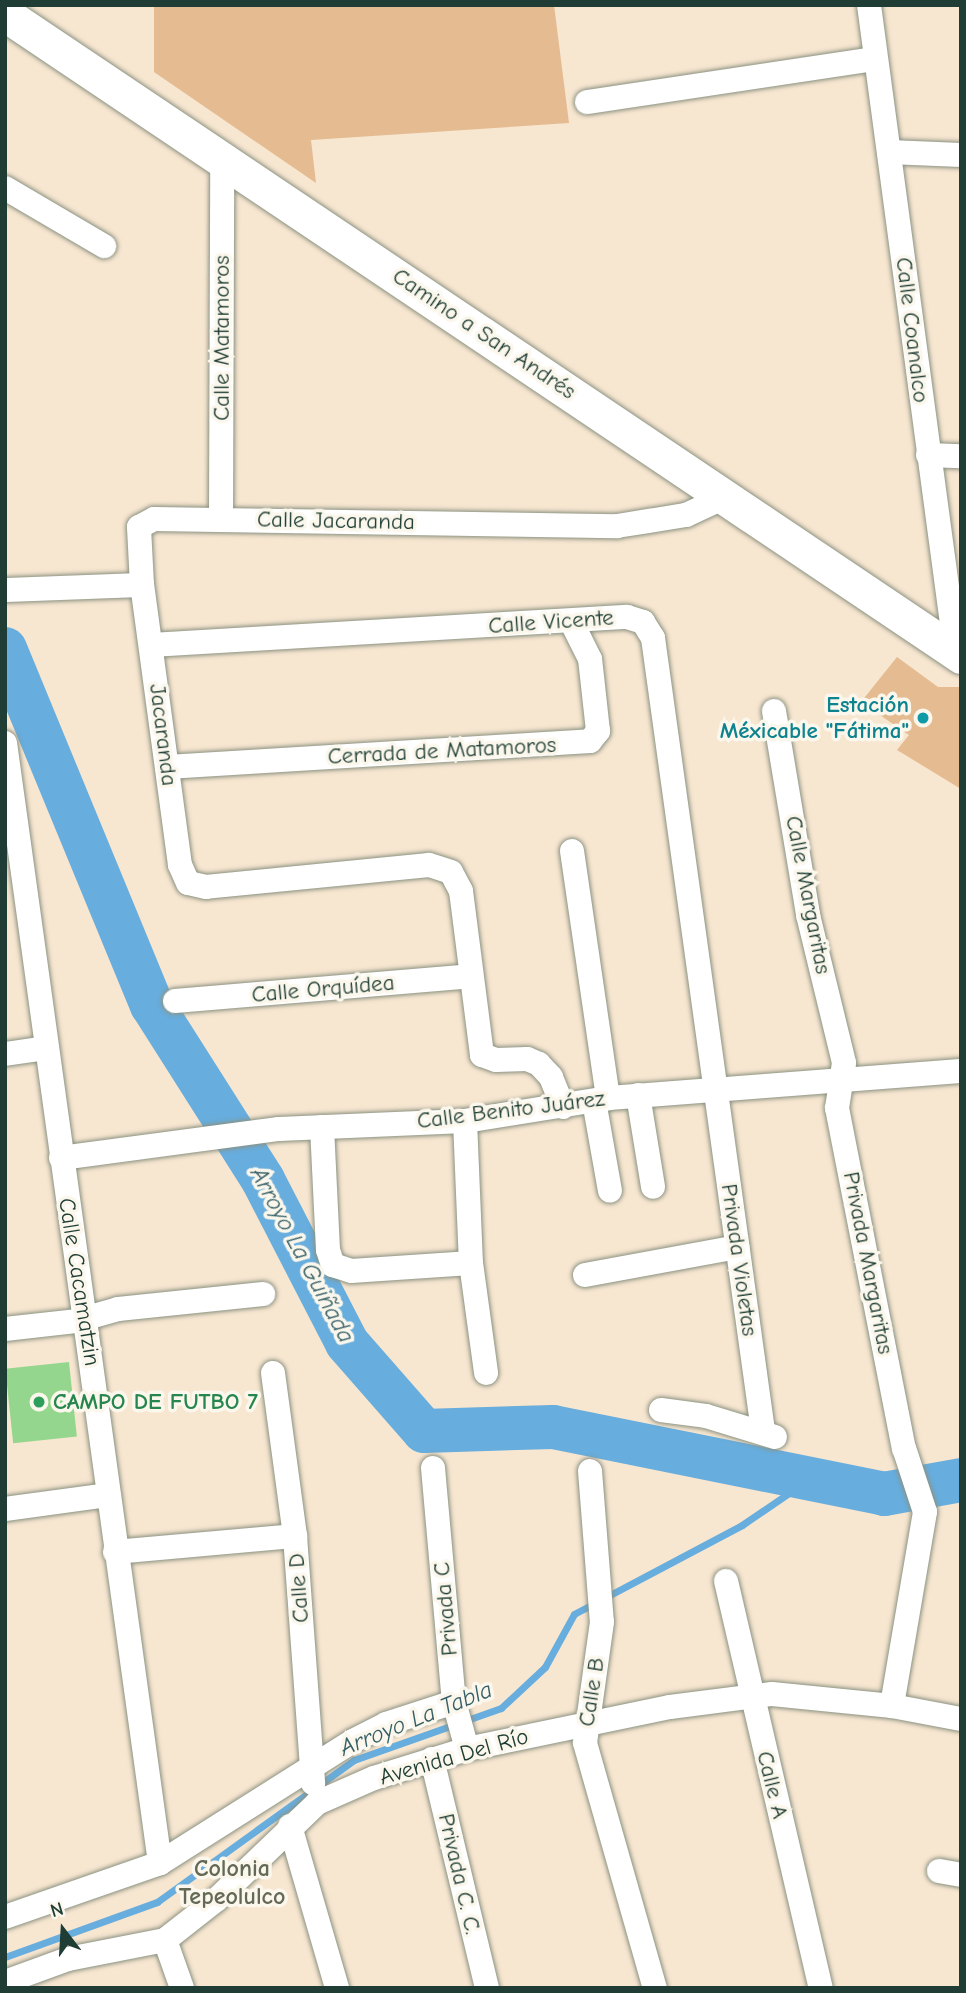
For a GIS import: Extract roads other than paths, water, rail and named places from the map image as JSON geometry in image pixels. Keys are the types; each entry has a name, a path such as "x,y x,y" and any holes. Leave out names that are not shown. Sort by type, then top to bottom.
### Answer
{"main road":[{"name":"Camino a San Andrés","path":"5,14 222,157 959,655"}],"street":[{"name":"Calle Coanalco","path":"869,5 928,455 959,655"},
{"path":"587,102 875,59"},
{"path":"889,152 961,155"},
{"name":"Calle Matamoros","path":"221,519 222,157"},
{"path":"5,188 104,246"},
{"path":"928,455 961,456"},
{"name":"Calle Jacaranda","path":"142,585 138,534 143,523 154,519 617,526 685,515 725,497"},
{"path":"5,590 142,585"},
{"name":"Jacaranda","path":"142,585 180,865 188,883 206,887 429,865 451,872 461,891 470,976"},
{"name":"Calle Vicente","path":"151,645 635,618 653,638 715,1089"},
{"name":"Cerrada de Matamoros","path":"167,767 590,741 598,731 590,659 572,621"},
{"name":"Calle Margaritas","path":"774,711 808,915 844,1063 841,1078"},
{"name":"Calle Cacamatzin","path":"5,743 15,895 46,1048 87,1317 107,1495 160,1863"},
{"path":"572,851 610,1191"},
{"path":"470,976 482,1055 496,1060 527,1059 539,1064 551,1077 563,1107"},
{"name":"Calle Orquídea","path":"175,1001 470,976"},
{"path":"5,1054 46,1048"},
{"name":"Calle Benito Juárez","path":"61,1158 258,1131 465,1121 638,1095 961,1070"},
{"name":"Privada Margaritas","path":"841,1078 837,1108 906,1456 926,1520 892,1706"},
{"name":"Privada Violetas","path":"661,1410 770,1435 737,1247 715,1089"},
{"path":"638,1095 653,1187"},
{"path":"465,1121 471,1264 485,1373"},
{"path":"322,1127 328,1250 333,1265 351,1271 471,1264"},
{"path":"585,1275 737,1247"},
{"path":"5,1329 87,1317 118,1309 263,1294"},
{"name":"Calle D","path":"273,1373 295,1536 314,1786"},
{"name":"Privada C","path":"433,1468 455,1705 464,1741"},
{"name":"Calle B","path":"590,1471 601,1581 602,1622 585,1723 585,1743 655,1988"},
{"path":"5,1509 107,1495"},
{"path":"115,1552 295,1536"},
{"name":"Calle A","path":"726,1581 750,1696 821,1988"},
{"name":"Avenida Del Río","path":"5,1982 68,1959 165,1940 225,1892 290,1826 314,1786 432,1759 464,1741 750,1696 797,1695 892,1706 961,1719"},
{"path":"5,1917 160,1863 314,1786 386,1724 455,1705"},
{"name":"Privada C. C.","path":"432,1759 487,1988"},
{"path":"290,1826 337,1988"},
{"path":"165,1940 182,1988"}],"waterway":[{"name":"Arroyo La Guiñada","path":"5,649 152,1005 263,1180 347,1343 424,1431 553,1427 884,1494 961,1480"},
{"name":"Arroyo La Tabla","path":"5,1957 157,1902 354,1760 501,1708 545,1667 574,1614 742,1525 811,1478"}],"place":[{"name":"Estación Méxicable \"Fátima\"","path":"923,718"},
{"name":"CAMPO DE FUTBO 7","path":"39,1402"}],"district":[{"name":"Colonia Tepeolulco","path":"232,1883"}]}
